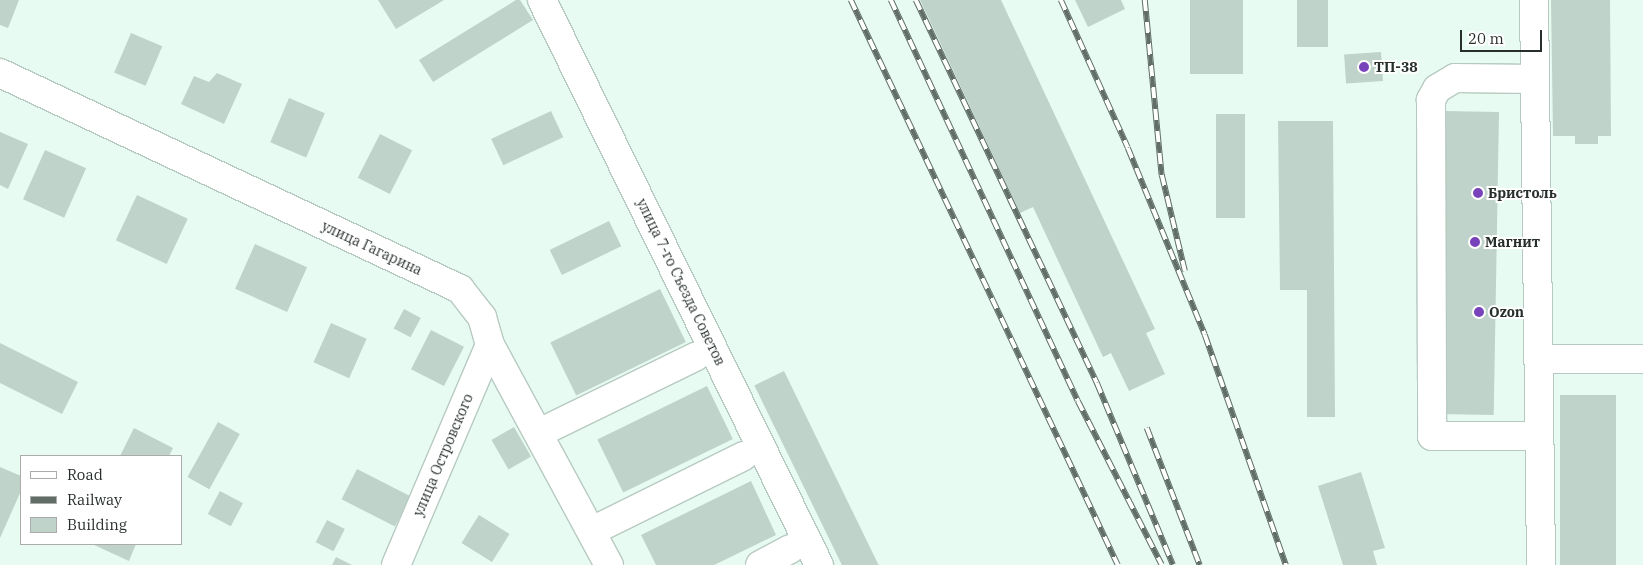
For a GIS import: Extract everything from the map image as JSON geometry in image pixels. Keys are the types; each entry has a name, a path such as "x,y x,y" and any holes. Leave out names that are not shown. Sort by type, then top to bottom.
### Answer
{"street":[{"name":"улица 7-го Съезда Советов","path":"542,0 819,565"},
{"path":"1534,0 1541,565"},
{"name":"улица Гагарина","path":"0,73 460,289 482,317 490,345 609,565"},
{"path":"1535,79 1455,78 1437,89 1431,100 1432,436 1539,436"},
{"name":"улица Островского","path":"396,565 490,345"},
{"path":"538,433 695,357"},
{"path":"1538,359 1643,359"},
{"path":"592,531 744,456"},
{"path":"760,565 790,549"}],"building":[{"path":"0,0 19,0 8,28 0,25"},
{"path":"378,0 444,0 396,29"},
{"path":"516,0 520,0 533,20 433,82 419,60"},
{"path":"920,0 1001,0 1155,329 1146,333 1165,374 1129,391 1111,353 1103,357 1033,207 1020,213"},
{"path":"1075,0 1121,0 1125,9 1088,27"},
{"path":"1190,0 1243,0 1243,74 1190,74"},
{"path":"1297,0 1328,0 1328,47 1297,47"},
{"path":"1551,0 1610,0 1611,136 1598,136 1598,144 1575,144 1575,136 1553,136"},
{"path":"131,33 162,46 145,86 114,73"},
{"name":"ТП-38","path":"1381,52 1383,81 1346,84 1344,55"},
{"path":"217,73 242,84 224,124 181,104 194,76 209,82"},
{"path":"289,98 325,113 306,157 270,142"},
{"path":"551,111 563,137 503,165 491,139"},
{"path":"1444,111 1499,112 1494,415 1439,414"},
{"path":"1216,114 1245,114 1245,218 1216,218"},
{"path":"1278,121 1333,121 1335,417 1307,417 1307,290 1280,290"},
{"path":"0,132 28,144 8,189 0,185"},
{"path":"380,134 412,150 390,194 358,178"},
{"path":"45,150 86,168 64,218 23,199"},
{"path":"137,195 188,219 167,264 116,240"},
{"path":"609,221 621,246 562,275 550,250"},
{"path":"255,244 307,267 287,312 235,289"},
{"path":"660,289 686,342 576,396 550,342"},
{"path":"404,309 421,318 410,337 394,328"},
{"path":"331,323 367,339 349,378 314,362"},
{"path":"431,330 464,347 444,386 411,369"},
{"path":"0,343 78,382 62,414 0,383"},
{"path":"784,371 879,565 842,565 754,385"},
{"path":"707,386 733,439 623,493 597,439"},
{"path":"1560,395 1616,395 1616,565 1560,565"},
{"path":"218,422 240,434 209,489 187,477"},
{"path":"514,427 531,456 508,469 491,440"},
{"path":"134,428 173,448 170,455 120,455"},
{"path":"0,467 20,476 20,493 0,538"},
{"path":"357,469 410,496 395,527 342,499"},
{"path":"1361,472 1385,548 1373,551 1377,565 1343,565 1318,486"},
{"path":"751,481 776,535 714,565 656,565 641,535"},
{"path":"220,491 243,503 231,526 208,514"},
{"path":"479,515 510,534 492,562 462,543"},
{"path":"327,520 345,529 333,551 316,542"},
{"path":"94,545 136,545 129,561"},
{"path":"336,557 352,565 332,565"}],"railway":[{"path":"851,0 1118,565"},
{"path":"891,0 1078,401 1162,565"},
{"path":"916,0 1097,383 1173,565"},
{"path":"1061,0 1128,148 1205,335 1286,565"},
{"path":"1145,0 1162,175 1185,271"},
{"path":"1147,428 1200,565"}],"place":[{"name":"ТП-38","path":"1364,67"},
{"name":"Бристоль","path":"1478,193"},
{"name":"Магнит","path":"1475,242"},
{"name":"Ozon","path":"1479,312"}]}
